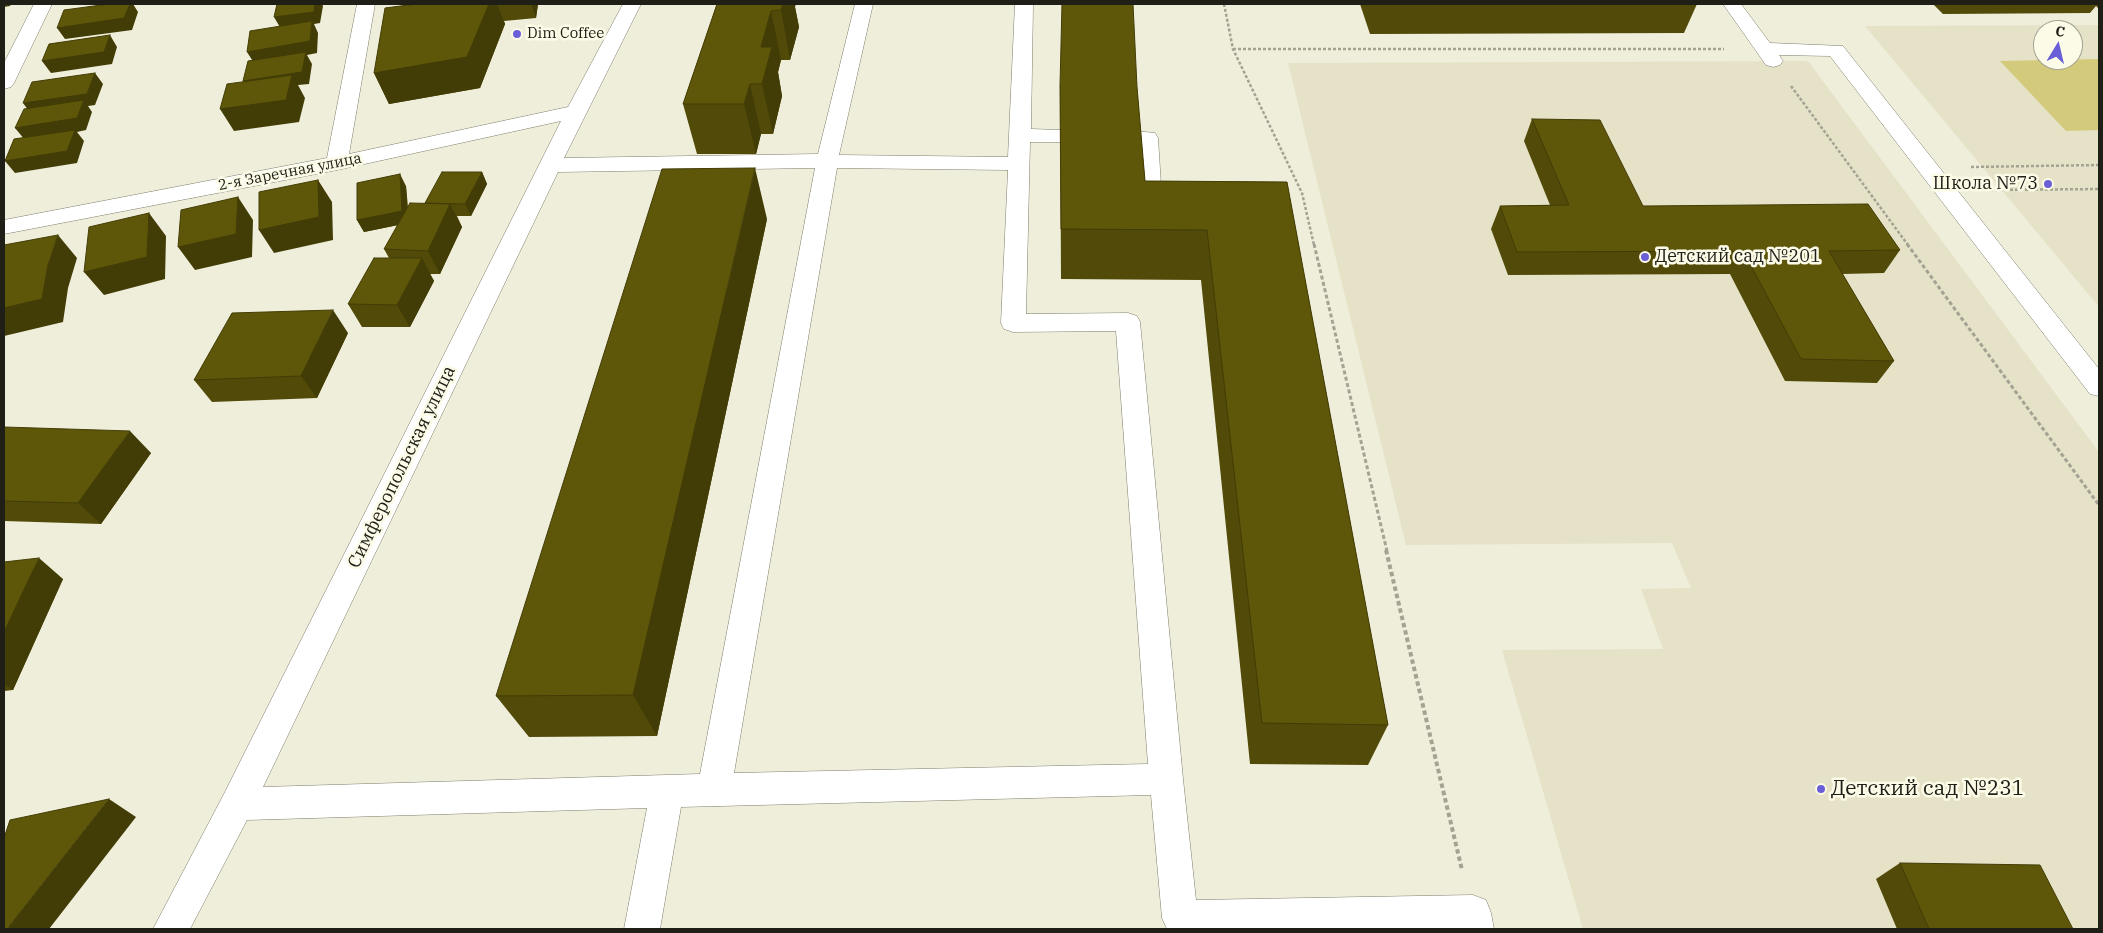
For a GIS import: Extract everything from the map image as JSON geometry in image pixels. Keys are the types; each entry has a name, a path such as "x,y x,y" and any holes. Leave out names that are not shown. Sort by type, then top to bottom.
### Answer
{"street":[{"path":"4,83 43,4"},
{"path":"337,163 366,4"},
{"name":"Симферопольская улица","path":"171,929 237,804 576,112 632,4"},
{"path":"714,790 827,161 864,4"},
{"path":"1024,4 1013,323 1128,322 1166,779 1180,918 1474,921"},
{"path":"1732,4 1769,55 1836,50 2099,387"},
{"name":"2-я Заречная улица","path":"4,227 337,163 576,112"},
{"path":"1020,136 1060,136"},
{"path":"1134,137 1147,138 1153,222 1171,222"},
{"path":"550,165 827,161 1019,164"},
{"path":"237,804 1166,779"},
{"path":"642,929 667,791"}],"path":[{"path":"1224,4 1233,49 1302,193 1474,921"},
{"path":"1233,49 1769,55 2099,505"},
{"path":"1927,167 2099,165"},
{"path":"1946,191 2099,189"}],"shaded area":[{"name":"Школа №73","path":"2033,25 2033,70 2083,70 2083,25 2099,25 2099,307 1865,26"},
{"path":"2083,59 2099,59 2099,130 2066,131 2000,61 2033,60 2033,70 2083,70"},
{"name":"Детский сад №201","path":"1808,61 2099,452 2099,929 1583,929 1502,650 1663,649 1641,589 1691,588 1672,543 1406,545 1288,63"}],"building":[{"path":"109,4 130,4 124,18 57,28 64,10"},
{"path":"277,4 315,4 314,12 274,17"},
{"path":"416,4 489,4 467,57 374,73 385,8"},
{"path":"717,4 783,4 781,10 771,11 761,47 772,47 762,84 750,84 744,104 683,104"},
{"path":"1062,4 1133,4 1137,87 1145,181 1287,182 1388,725 1262,723 1207,230 1061,229 1060,86"},
{"path":"312,21 310,41 247,52 250,31"},
{"path":"110,35 104,52 42,61 49,44"},
{"path":"306,52 302,72 243,81 248,61"},
{"path":"95,73 87,94 23,103 32,82"},
{"path":"292,75 286,100 220,109 227,84"},
{"path":"84,100 77,118 15,128 24,109"},
{"path":"1532,119 1600,120 1643,206 1868,204 1900,250 1829,251 1894,361 1801,359 1743,251 1517,252 1500,206 1569,205"},
{"path":"75,130 67,151 5,161 14,139"},
{"path":"755,168 633,695 496,696 662,169"},
{"path":"442,172 482,172 465,204 425,203"},
{"path":"400,174 402,211 357,220 357,183"},
{"path":"318,180 319,217 259,230 259,192"},
{"path":"238,197 236,234 178,247 181,210"},
{"path":"410,203 450,204 428,251 384,249"},
{"path":"149,213 147,257 84,272 89,227"},
{"path":"58,235 48,265 42,299 4,308 4,245"},
{"path":"374,258 422,258 397,305 348,304"},
{"path":"333,310 301,376 194,380 232,313"},
{"path":"4,427 130,431 78,503 4,501"},
{"path":"39,558 4,632 4,562"},
{"path":"109,799 7,929 4,929 4,838 10,820"},
{"path":"1900,863 2040,865 2073,929 1929,929"}],"place":[{"name":"Dim Coffee","path":"517,34"},
{"name":"Школа №73","path":"2048,184"},
{"name":"Детский сад №201","path":"1645,257"},
{"name":"Детский сад №231","path":"1821,789"}]}
